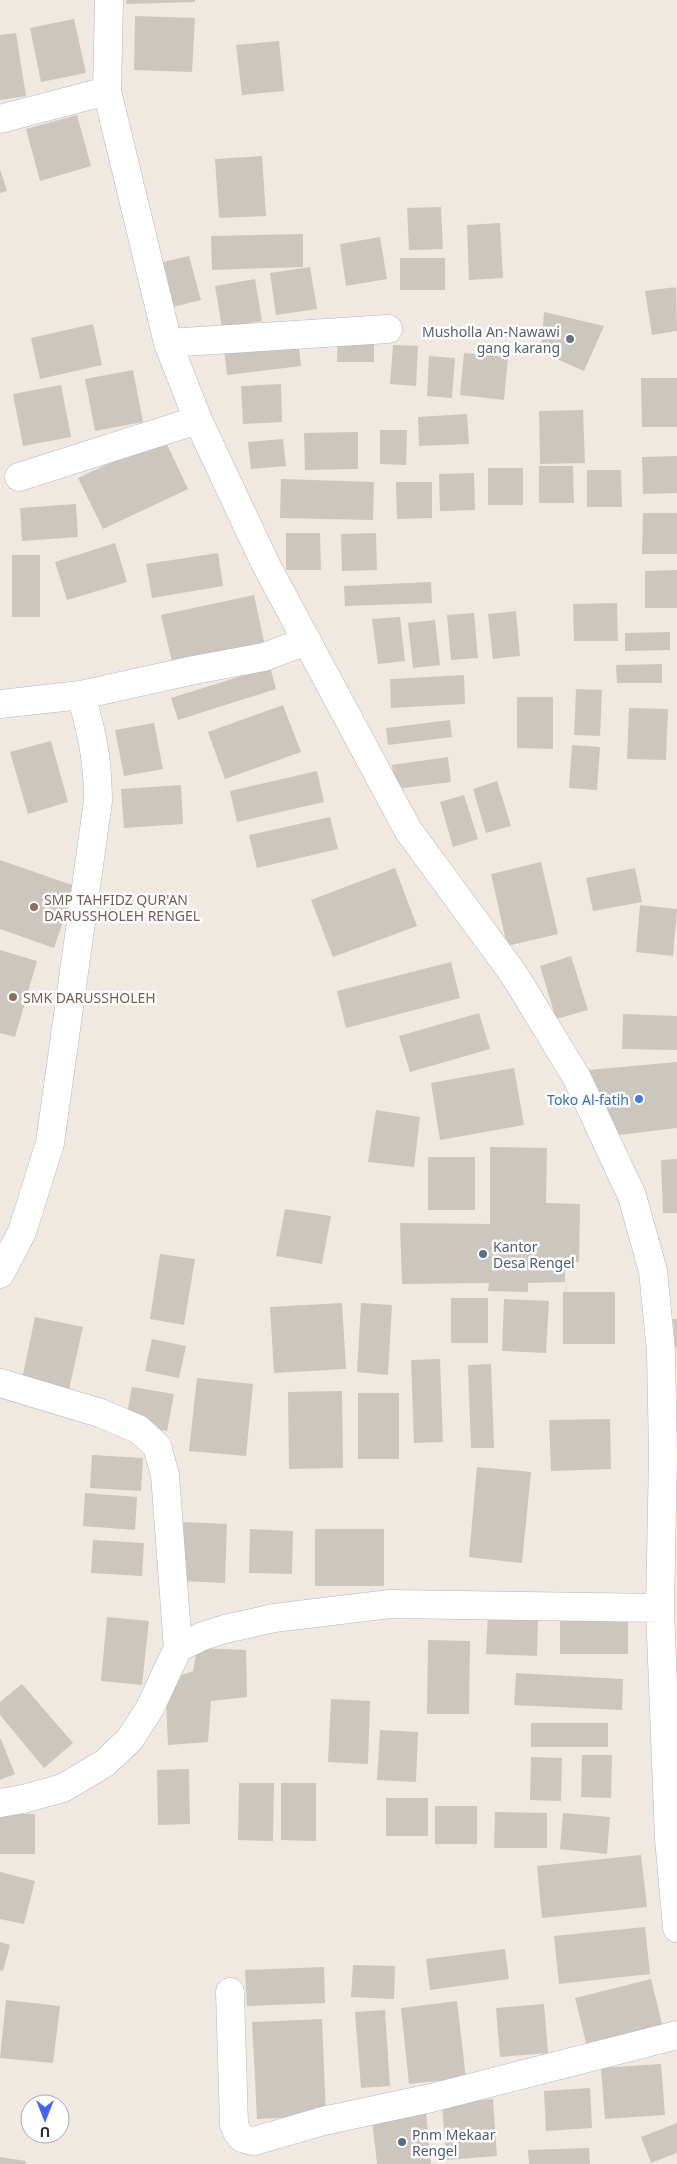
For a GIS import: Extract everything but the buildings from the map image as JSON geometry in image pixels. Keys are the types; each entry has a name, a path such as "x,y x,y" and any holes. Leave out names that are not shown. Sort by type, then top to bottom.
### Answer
{"street":[{"path":"109,0 107,90 168,343 198,420 265,563 408,830 515,976 578,1078 632,1196 653,1271 669,1351 663,1456 660,1608 669,1839 677,1928"},
{"path":"0,119 107,90"},
{"path":"168,343 388,329"},
{"path":"19,477 198,420"},
{"path":"0,704 81,695 194,670 264,657 307,641"},
{"path":"0,1274 22,1232 50,1143 53,1123 98,801 98,770 93,737 81,695"},
{"path":"0,1383 100,1413 138,1429 157,1446 165,1475 178,1648 150,1708 130,1739 104,1764 63,1788 0,1803"},
{"path":"178,1648 203,1636 274,1618 390,1604 660,1608"},
{"path":"230,1992 234,2124 238,2135 244,2140 254,2141 323,2121 431,2098 677,2035"}],"place":[{"name":"Musholla An-Nawawi gang karang","path":"570,339"},
{"name":"SMP TAHFIDZ QUR'AN DARUSSHOLEH RENGEL","path":"34,907"},
{"name":"SMK DARUSSHOLEH","path":"13,997"},
{"name":"Toko Al-fatih","path":"639,1099"},
{"name":"Kantor Desa Rengel","path":"483,1254"},
{"name":"Pnm Mekaar Rengel","path":"402,2142"}]}
